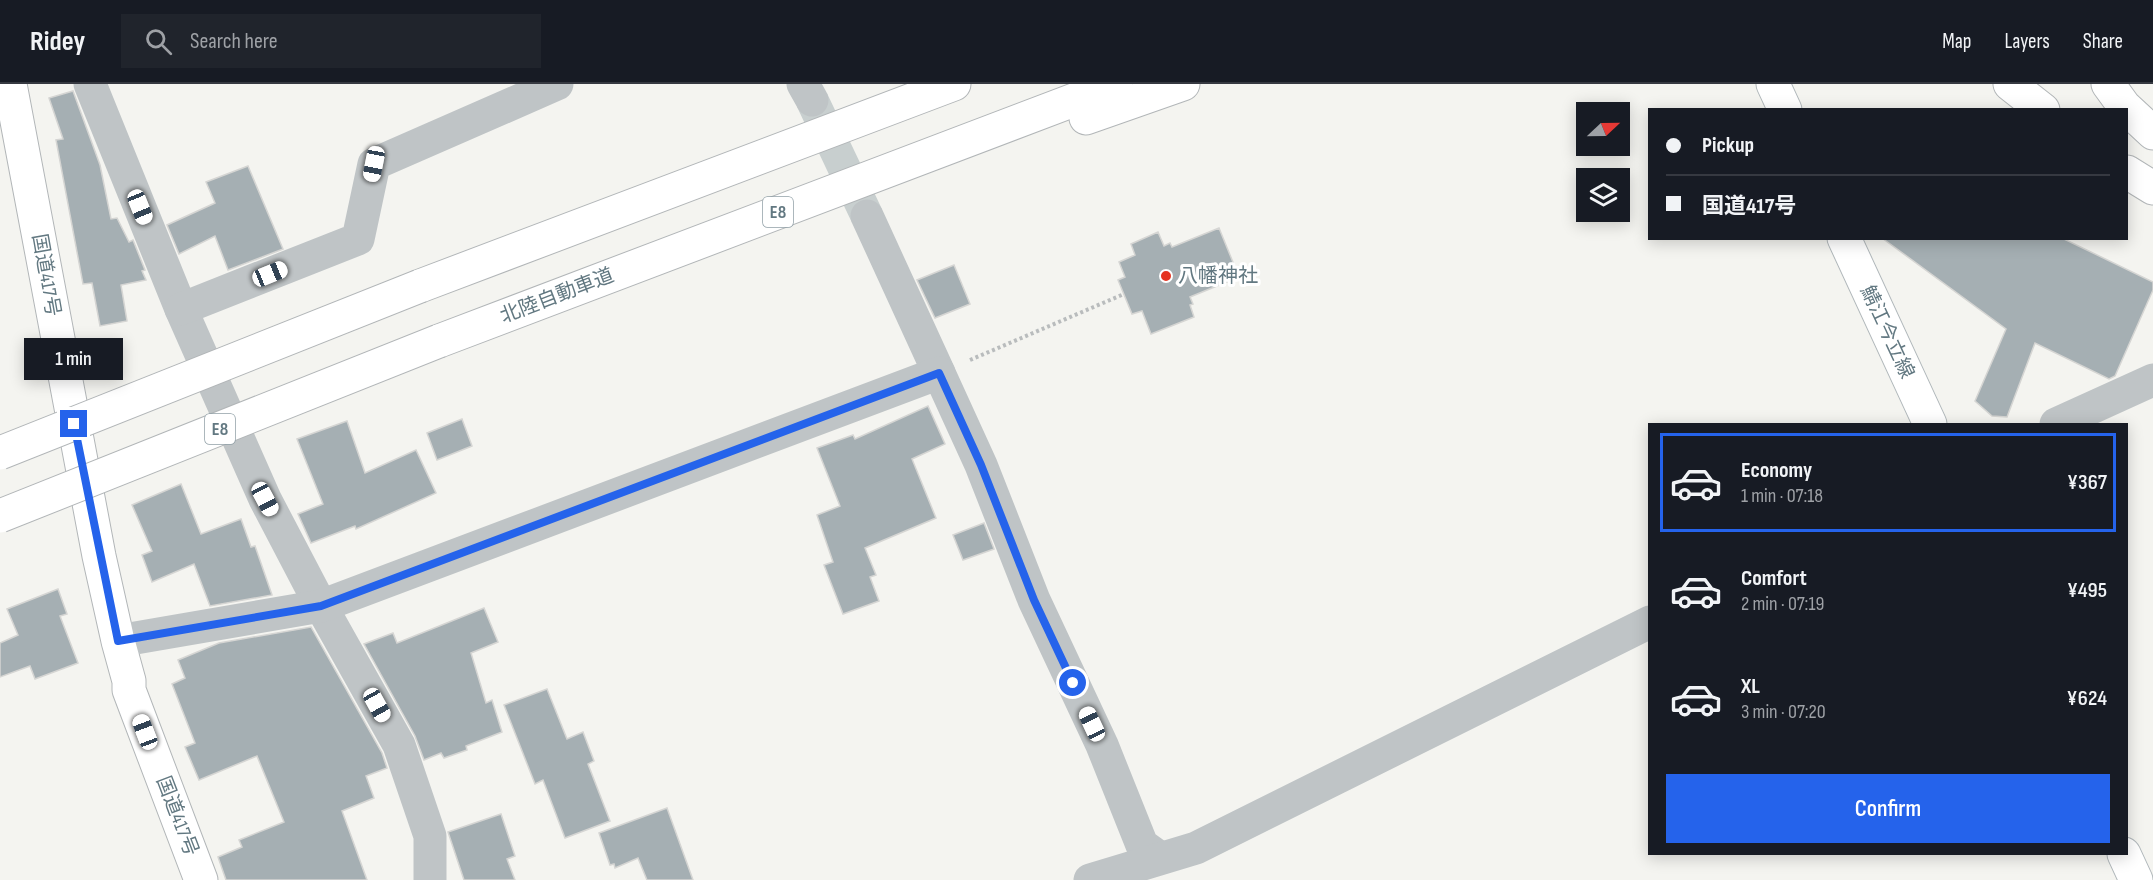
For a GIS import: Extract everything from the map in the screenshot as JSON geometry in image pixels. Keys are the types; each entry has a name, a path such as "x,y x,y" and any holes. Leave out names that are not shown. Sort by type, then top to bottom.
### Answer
{"main road":[{"name":"国道417号","path":"10,84 63,371 118,641 129,681 129,690 201,880"},
{"path":"0,453 420,286 954,84"},
{"name":"北陸自動車道","path":"0,516 439,341 1116,84"},
{"path":"514,312 743,240 1183,84"},
{"path":"1773,84 1784,108"},
{"path":"2010,84 2040,108"},
{"path":"2108,84 2126,108"},
{"path":"2128,110 2153,133"},
{"path":"2128,173 2153,188"},
{"name":"鯖江今立線","path":"1845,240 1930,423"},
{"path":"2124,855 2136,880"}],"street":[{"path":"90,84 181,309 265,499 321,606 399,745 430,836 430,880"},
{"path":"181,309 358,239 374,164 557,84"},
{"path":"867,216 981,465 1034,600 1102,745 1142,845 1158,869"},
{"path":"118,641 321,606 939,373"},
{"path":"2058,423 2153,381"},
{"path":"1090,880 1158,869 1648,623"}],"path":[{"path":"939,373 1124,294"}],"building":[{"path":"73,91 100,165 111,219 117,218 129,242 133,240 145,270 142,271 146,280 121,285 127,321 100,326 92,283 83,284 56,140 63,139 49,98"},
{"path":"248,166 283,249 228,270 215,236 179,254 167,225 215,203 206,182"},
{"path":"1219,228 1239,277 1190,297 1194,317 1151,334 1142,311 1132,314 1118,280 1125,277 1119,262 1135,255 1131,244 1158,232 1164,246 1170,243 1172,247"},
{"path":"1885,240 2066,240 2153,282 2153,290 2115,376 2109,379 2035,343 2007,417 1992,416 1975,401 2006,329"},
{"path":"954,265 970,304 935,318 917,280"},
{"path":"928,406 945,444 912,459 936,518 865,548 876,575 870,577 879,601 843,614 824,565 833,562 817,515 840,506 817,448 853,435 855,439"},
{"path":"462,419 472,446 437,460 427,433"},
{"path":"347,421 365,473 416,450 436,493 356,529 355,526 311,543 298,514 323,504 297,439"},
{"path":"181,484 201,534 241,519 251,547 255,546 272,595 210,606 194,564 152,582 142,555 152,551 132,505"},
{"path":"984,523 994,549 963,560 953,535"},
{"path":"58,589 67,614 60,616 78,663 35,679 30,666 0,677 0,643 18,635 7,609"},
{"path":"484,608 498,642 471,653 486,703 492,700 502,732 466,746 467,750 444,758 441,753 424,760 415,736 364,644 393,633 397,643"},
{"path":"311,627 382,753 387,768 366,776 374,798 342,811 367,880 226,880 218,857 242,847 239,840 284,822 257,756 199,780 185,747 195,743 172,684 185,678 178,660 219,643"},
{"path":"547,689 567,739 583,732 594,761 588,764 610,821 565,838 543,780 535,784 504,705"},
{"path":"667,808 693,880 647,880 638,858 615,868 614,864 610,865 599,833"},
{"path":"501,814 515,856 507,859 515,880 464,880 448,832"}],"tunnel":[{"path":"812,100 867,216"}],"place":[{"name":"八幡神社","path":"1166,276"}],"route":[{"path":"74,424 118,641 321,606 939,373 981,465 1034,600 1073,683"}]}
